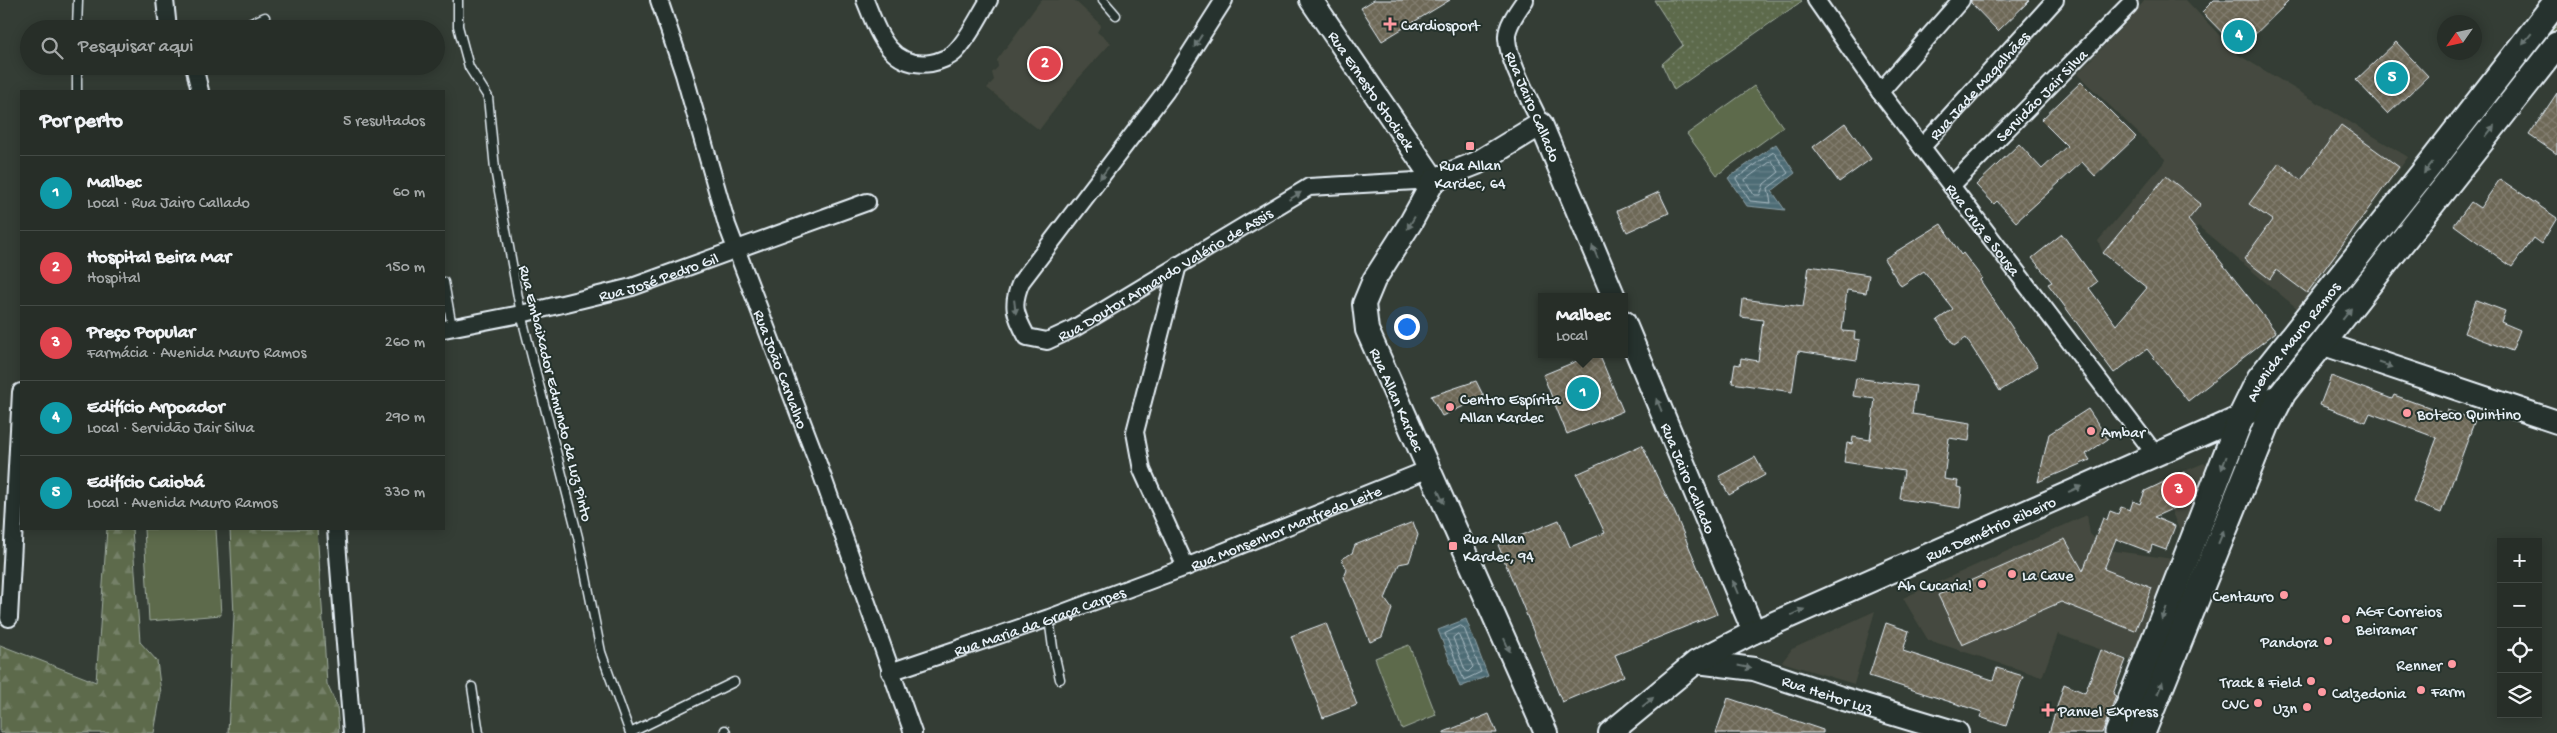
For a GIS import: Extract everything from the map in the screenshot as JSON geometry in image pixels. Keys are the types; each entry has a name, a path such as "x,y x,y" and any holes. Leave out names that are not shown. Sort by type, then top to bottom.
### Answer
{"main road":[{"name":"Avenida Mauro Ramos","path":"2118,733 2242,417 2267,368 2432,162 2557,1"},
{"name":"Avenida Mauro Ramos","path":"2142,733 2267,424 2283,393 2324,344 2557,45"}],"street":[{"path":"165,0 167,20"},
{"name":"Rua João Carvalho","path":"659,0 684,74 736,248 817,461 890,672 914,733"},
{"path":"865,0 882,38 892,51 902,61 919,64 936,62 955,53 989,0"},
{"name":"Rua Doutor Armando Valério de Assis","path":"1224,0 1166,91 1021,282 1014,298 1017,319 1027,337 1046,341 1073,329 1309,187 1434,180"},
{"name":"Rua Ernesto Stodieck","path":"1311,0 1434,180"},
{"name":"Rua Jairo Callado","path":"1525,0 1506,36 1510,55 1612,293"},
{"path":"1880,92 1961,0"},
{"name":"Rua Jade Magalhães","path":"1922,147 2055,0"},
{"name":"Rua Cruz e Sousa","path":"1819,1 1880,92 2155,454"},
{"name":"Servidão Jair Silva","path":"1951,186 2129,4"},
{"path":"196,75 200,90"},
{"path":"1434,180 1477,163 1541,124"},
{"name":"Rua Allan Kardec","path":"1434,180 1411,222 1374,280 1364,304 1367,330 1546,733"},
{"name":"Rua José Pedro Gil","path":"448,328 521,314 632,287 867,202"},
{"name":"Rua Monsenhor Manfredo Leite","path":"1178,265 1135,432 1142,470 1186,567 1429,469"},
{"name":"Rua Jairo Callado","path":"1628,332 1754,632"},
{"path":"2324,344 2557,422"},
{"name":"Rua Demétrio Ribeiro","path":"1610,733 1696,662 1754,632 2242,417 2283,393"},
{"path":"9,618 20,411"},
{"path":"336,530 352,733"},
{"name":"Rua Maria da Graça Carpes","path":"890,672 1049,618 1186,567"},
{"name":"Rua Heitor Luz","path":"1696,662 1754,669 1844,700 1957,733"}],"lane":[{"path":"77,20 78,0"},
{"name":"Rua Embaixador Edmundo da Luz Pinto","path":"458,0 458,26 469,67 488,97 495,169 521,314 578,537 601,652 630,733"},
{"path":"1103,0 1116,16"},
{"path":"258,20 265,17"},
{"path":"76,90 77,75"},
{"path":"445,294 448,328"},
{"path":"1049,618 1060,679"},
{"path":"630,733 734,682"},
{"path":"472,687 479,733"}],"shaded area":[{"path":"1041,0 1074,0 1101,25 1097,32 1111,43 1078,79 1039,130 987,88 994,80 992,73 998,67 997,60"},
{"path":"2145,0 2186,0 2237,54 2408,157 2298,309 2198,226 2146,287 2103,253 2098,241 2166,160 2077,74 2127,22"},
{"path":"2204,463 2210,469 2182,536 2159,482"},
{"path":"2087,515 2090,534 2108,550 2173,559 2132,661 2058,634 2042,677 1928,640 1903,598"},
{"path":"1875,611 1854,684 1782,662 1792,649"}],"green space":[{"path":"1654,0 1802,1 1674,90 1662,64 1683,45"},
{"path":"2557,19 2557,30 2358,284 2352,280"},
{"path":"1754,86 1783,127 1717,175 1687,134"},
{"path":"107,530 132,530 140,642 157,661 161,693 154,733 0,733 0,645 96,682"},
{"path":"144,530 216,530 221,615 149,621"},
{"path":"230,530 317,530 327,684 337,706 339,733 228,733 234,616"},
{"path":"1409,645 1436,715 1402,729 1375,658"}],"water":[{"path":"1776,144 1795,173 1772,191 1785,210 1747,206 1728,178"},
{"path":"1466,619 1488,676 1460,687 1438,630"}],"building":[{"name":"Cardiosport","path":"1374,0 1450,0 1382,41 1361,8"},
{"path":"1971,0 2030,0 1998,31 1971,3"},
{"path":"2214,0 2290,0 2239,50 2202,12"},
{"path":"2396,42 2428,76 2388,114 2356,80"},
{"path":"2081,82 2136,137 2095,176 2082,162 2016,222 1997,201 1994,204 1976,185 2019,144 2042,169 2067,146 2041,120"},
{"path":"2557,93 2557,154 2529,135"},
{"path":"1845,123 1871,159 1839,182 1813,147"},
{"path":"2341,125 2399,167 2307,293 2276,270 2270,279 2244,259 2272,220 2249,204 2279,163 2301,180"},
{"path":"2166,176 2201,204 2188,220 2276,332 2188,401 2147,349 2114,373 2048,284 2052,282 2032,258 2062,234 2097,282 2089,288 2116,325 2147,288 2103,253"},
{"path":"2500,179 2557,218 2541,244 2533,238 2512,267 2454,225 2471,202 2480,208"},
{"path":"1659,192 1669,213 1627,232 1617,211"},
{"path":"1941,224 1961,255 1963,253 1982,278 1980,280 2038,366 2000,391 1966,338 1954,346 1937,320 1953,309 1924,271 1901,286 1884,259"},
{"path":"1809,266 1869,275 1866,293 1847,290 1842,331 1855,332 1854,339 1860,340 1857,360 1798,351 1792,392 1732,383 1735,364 1740,365 1741,358 1758,361 1763,320 1741,317 1743,299 1803,307"},
{"path":"2476,300 2505,311 2501,322 2520,330 2512,351 2464,333"},
{"path":"1584,358 1601,358 1623,411 1567,434 1543,375"},
{"path":"2331,376 2392,399 2394,395 2446,414 2447,410 2475,420 2441,513 2413,502 2437,438 2370,413 2366,422 2320,405"},
{"path":"1856,378 1916,386 1912,414 1971,423 1969,441 1949,438 1944,479 1958,481 1957,487 1962,488 1960,508 1900,499 1904,471 1844,462 1847,443 1852,444 1853,437 1870,440 1875,399 1853,396"},
{"name":"Centro Espírita Allan Kardec","path":"1476,381 1484,397 1442,416 1431,396"},
{"path":"2088,409 2108,439 2086,454 2090,460 2038,482 2049,434"},
{"path":"1642,445 1672,506 1717,614 1615,655 1624,676 1562,702 1498,545 1559,520 1570,547 1605,533 1577,474"},
{"path":"1755,457 1765,475 1729,495 1719,476"},
{"path":"2185,472 2196,494 2194,499 2154,517 2175,526 2166,550 2152,545 2150,552 2116,539 2104,569 2152,588 2135,631 2061,602 1962,645 1938,595 2065,539 2083,571 2103,518 2107,520 2110,511 2118,514 2121,507 2130,510 2133,501 2140,504 2145,491"},
{"path":"1413,522 1418,535 1409,562 1399,564 1385,599 1392,609 1382,637 1370,642 1344,577 1347,570 1342,559 1352,553 1355,545"},
{"path":"1326,623 1357,705 1323,718 1291,636"},
{"path":"1886,623 1909,631 1903,651 1993,680 1997,668 2023,676 2006,726 1980,717 1982,712 1869,676"},
{"path":"2101,650 2126,660 2113,694 2116,696 2102,733 2049,733 2064,684 2085,693"},
{"path":"1728,698 1823,730 1823,733 1716,733"},
{"path":"1489,714 1497,733 1444,733 1444,732"}],"place":[{"name":"Cardiosport","path":"1390,24"},
{"name":"Edifício Arpoador","path":"2239,36"},
{"name":"Hospital Beira Mar","path":"1045,64"},
{"name":"Edifício Caiobá","path":"2392,78"},
{"name":"Rua Allan Kardec, 64","path":"1470,146"},
{"name":"Malbec","path":"1583,393"},
{"name":"Centro Espírita Allan Kardec","path":"1450,407"},
{"name":"Boteco Quintino","path":"2407,413"},
{"name":"Ambar","path":"2091,431"},
{"name":"Preço Popular","path":"2179,490"},
{"name":"Rua Allan Kardec, 94","path":"1453,546"},
{"name":"La Cave","path":"2012,574"},
{"name":"Ah Cucaria!","path":"1982,584"},
{"name":"Centauro","path":"2284,595"},
{"name":"AGF Correios Beiramar","path":"2346,619"},
{"name":"Pandora","path":"2328,641"},
{"name":"Renner","path":"2452,664"},
{"name":"Track & Field","path":"2311,681"},
{"name":"Farm","path":"2421,690"},
{"name":"Calzedonia","path":"2322,692"},
{"name":"CVC","path":"2258,703"},
{"name":"Uzn","path":"2307,707"},
{"name":"Panvel Express","path":"2048,710"}]}
